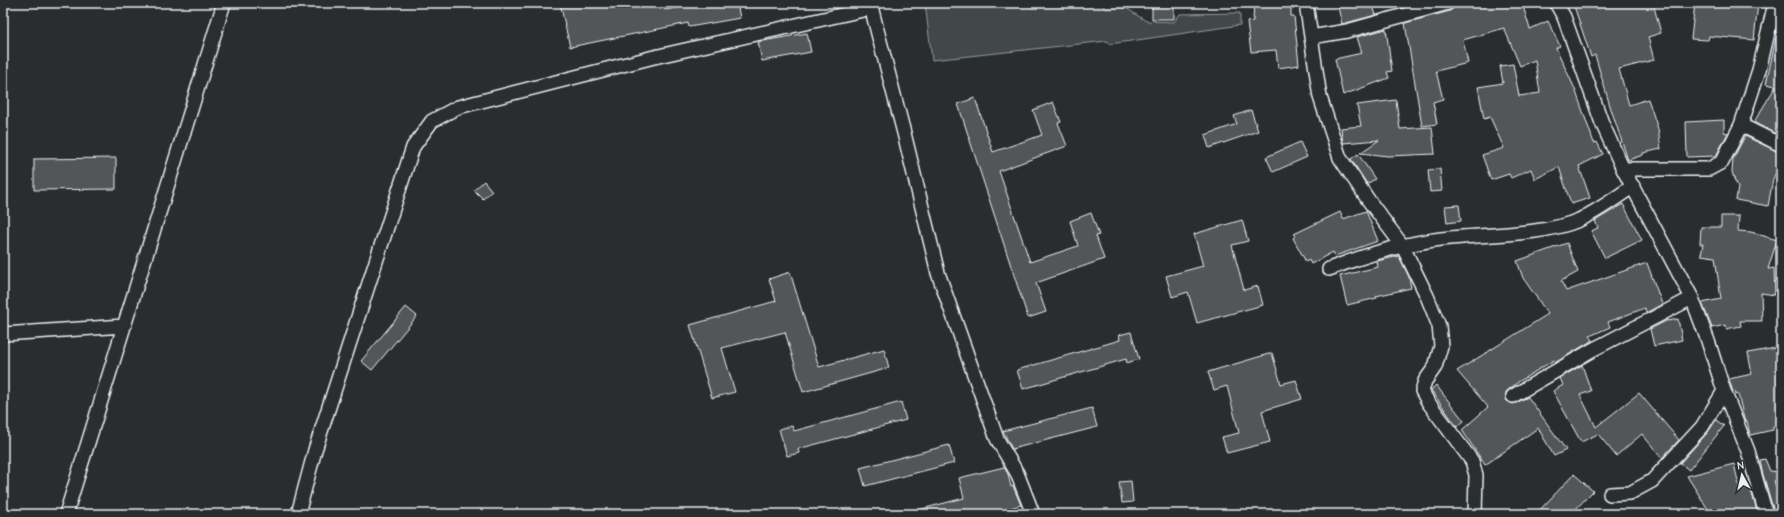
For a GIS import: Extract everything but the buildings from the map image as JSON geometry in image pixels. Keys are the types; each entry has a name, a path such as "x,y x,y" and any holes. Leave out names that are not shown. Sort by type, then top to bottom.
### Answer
{"street":[{"path":"66,514 224,3"},
{"path":"1306,3 1320,97 1340,158 1402,246 1427,296 1439,326 1441,346 1435,367 1425,381 1422,391 1428,402 1472,461 1476,474 1475,514"},
{"path":"1311,37 1347,31 1448,3"},
{"path":"1556,3 1564,17 1602,123 1623,169 1692,298 1724,391 1748,451 1766,514"},
{"path":"1623,169 1709,169 1722,162 1742,124 1759,70 1776,3"},
{"path":"298,514 315,450 413,147 432,121 458,107 654,57 871,6 938,273 997,439 1018,473 1034,514"},
{"path":"1742,124 1781,145"},
{"path":"1329,269 1359,257 1402,246 1440,240 1552,228 1579,220 1633,186"},
{"path":"1513,396 1592,350 1692,298"},
{"path":"3,334 124,326"},
{"path":"1610,494 1630,493 1652,481 1702,427 1724,391"}],"shaded area":[{"path":"925,3 1102,3 1105,9 1126,8 1146,21 1174,22 1180,14 1240,13 1240,25 1110,44 1107,41 932,60"}]}
